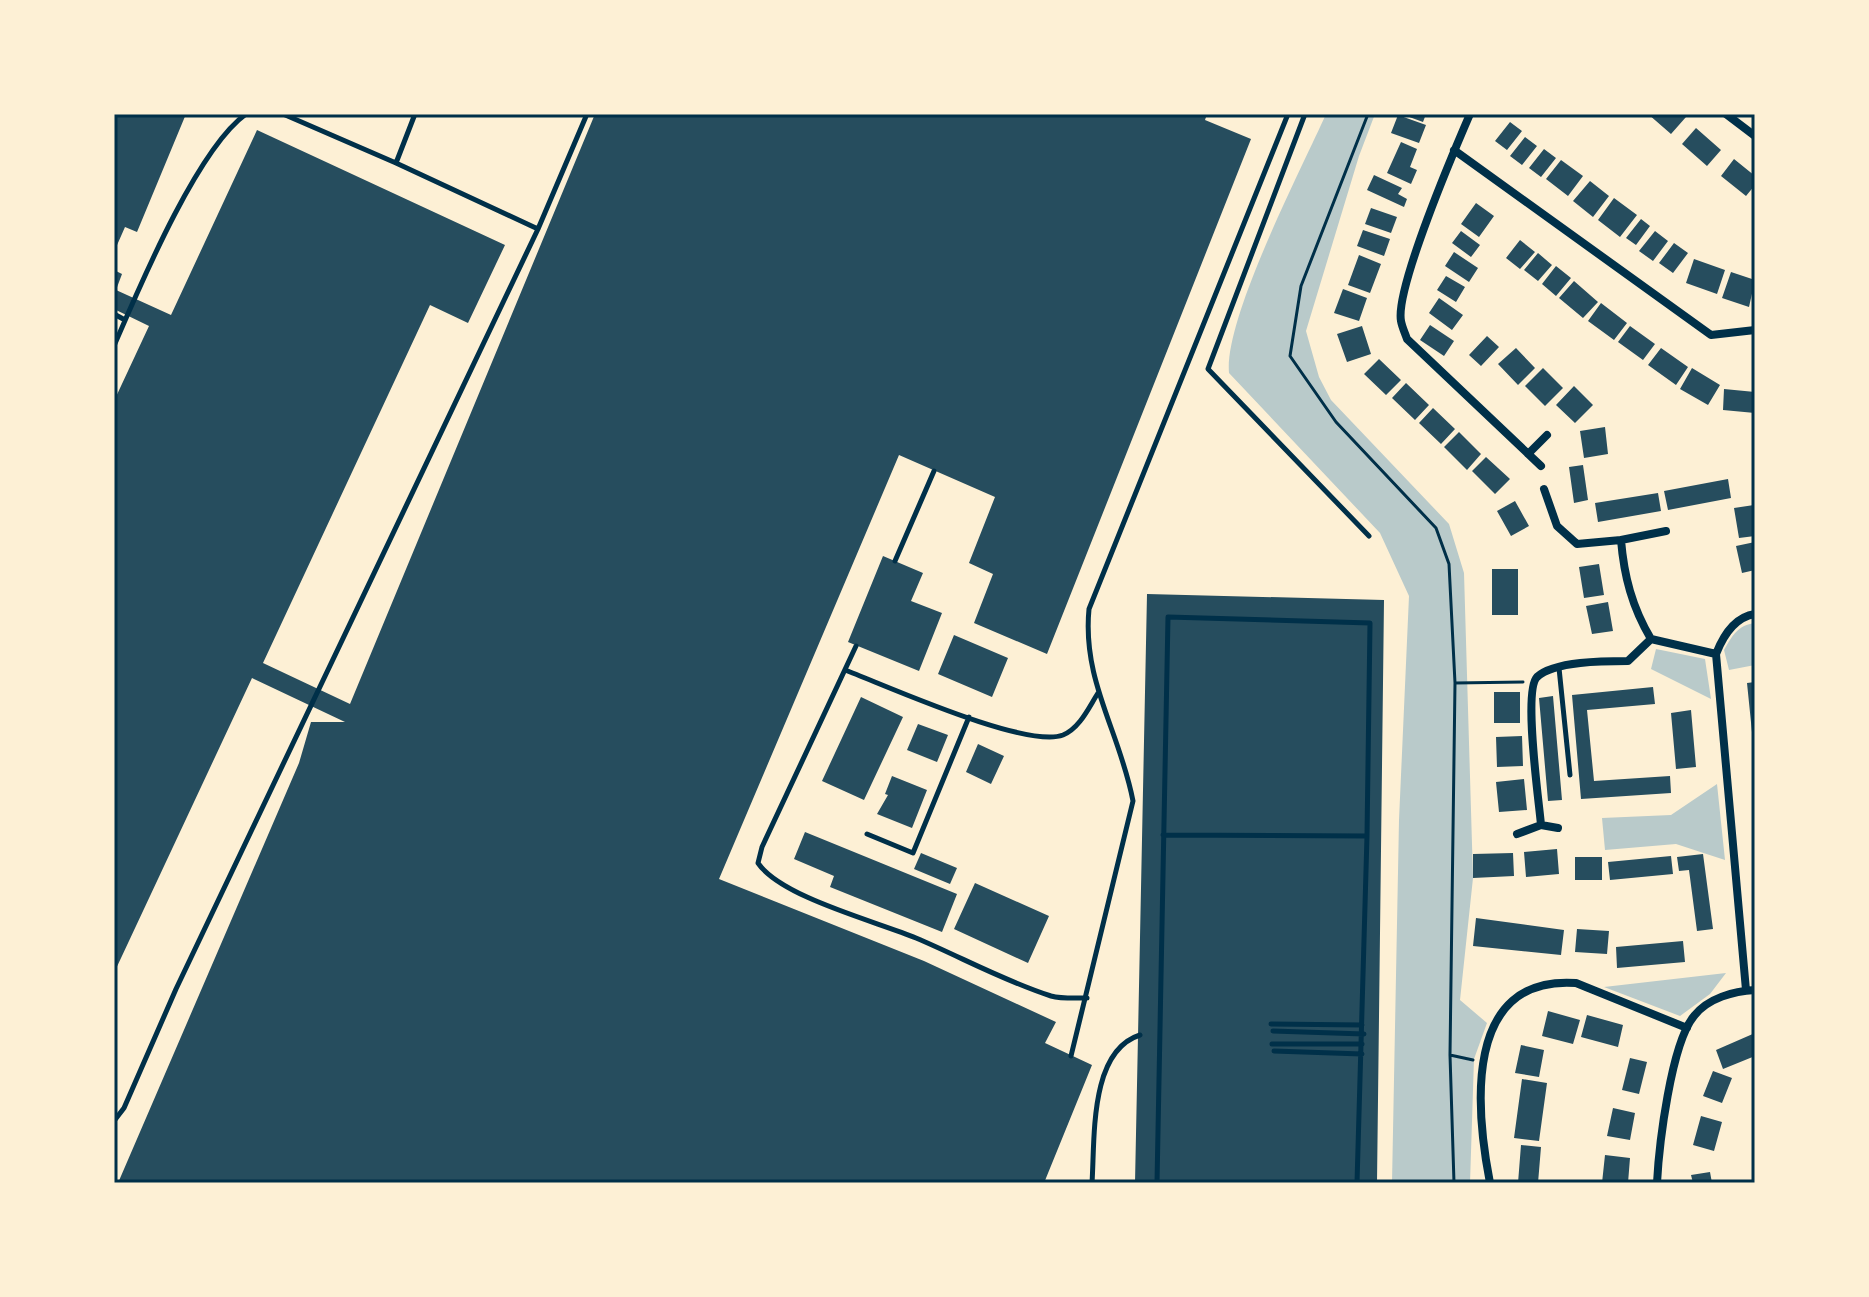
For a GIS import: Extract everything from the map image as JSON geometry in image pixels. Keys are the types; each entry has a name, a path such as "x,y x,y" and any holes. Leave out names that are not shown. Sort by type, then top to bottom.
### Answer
{"street":[{"path":"1470,114 1454,150 1409,278 1400,320 1407,339 1541,466"},
{"path":"1726,114 1755,136"},
{"path":"1454,150 1711,335 1755,330"},
{"path":"1528,454 1547,435"},
{"path":"1544,489 1557,526 1577,544 1621,540 1666,531"},
{"path":"1621,540 1623,568 1635,612 1651,639 1716,654"},
{"path":"1657,1183 1663,1128 1687,1028 1705,1006 1725,995 1751,990 1716,654 1723,635 1745,615 1755,614"},
{"path":"1541,825 1531,727 1533,682 1540,674 1559,668 1591,661 1628,661 1651,639"},
{"path":"1517,834 1541,825 1558,828"},
{"path":"1490,1183 1478,1113 1482,1061 1491,1033 1514,1002 1528,993 1562,982 1576,983 1687,1028"}],"lane":[{"path":"114,346 203,161 233,123 246,114"},
{"path":"283,114 538,229"},
{"path":"396,163 415,114"},
{"path":"114,1121 124,1108 176,989 538,229 587,114"},
{"path":"1071,1056 1133,801 1126,765 1098,692 1086,643 1089,609 1288,114"},
{"path":"1305,114 1208,369 1369,536"},
{"path":"114,314 125,320"},
{"path":"895,561 934,471"},
{"path":"1157,1183 1168,617 1370,623 1364,1034 1357,1183"},
{"path":"856,646 762,847 758,863 767,876 789,889 918,939 1029,988 1055,997 1087,998"},
{"path":"1559,668 1570,775"},
{"path":"845,670 988,725 1041,736 1063,735 1083,718 1098,692"},
{"path":"867,834 913,853 969,717"},
{"path":"1163,835 1367,836"},
{"path":"1362,1025 1272,1028 1364,1034"},
{"path":"1092,1183 1097,1094 1116,1048 1140,1035"},
{"path":"1272,1044 1362,1044"},
{"path":"1274,1051 1362,1054"}],"path":[{"path":"1368,114 1301,286 1290,356 1336,422 1436,528 1449,564 1455,683 1450,1055 1454,1183"},
{"path":"1455,683 1533,682"},
{"path":"1450,1055 1482,1061"}],"shaded area":[{"path":"1326,114 1375,114 1359,156 1306,331 1319,377 1331,400 1449,524 1464,573 1473,878 1460,1000 1487,1023 1474,1059 1470,1183 1392,1183 1399,820 1409,596 1380,533 1229,373 1231,348 1251,282"},
{"path":"1755,623 1755,665 1729,670 1724,650 1740,629"},
{"path":"1656,649 1705,659 1711,699 1651,669"},
{"path":"1717,784 1725,860 1676,844 1605,850 1602,818 1671,815"},
{"path":"1726,973 1710,994 1680,1016 1604,987"}],"building":[{"path":"114,114 186,114 137,232 125,227 114,252"},
{"path":"595,114 1207,114 1205,120 1251,139 1047,654 974,623 993,574 969,563 995,497 899,455 719,879 924,961 1056,1022 1045,1043 1092,1065 1044,1183 118,1183 299,763 311,722 345,722 252,678 114,973 114,401 149,326 114,309 114,270 122,274 116,290 171,315 257,130 505,245 468,323 430,305 263,663 350,704"},
{"path":"1401,114 1426,114 1423,122"},
{"path":"1648,114 1682,114 1686,117 1671,134"},
{"path":"1398,115 1426,125 1419,143 1391,133"},
{"path":"1510,122 1522,131 1507,150 1495,141"},
{"path":"1696,128 1721,150 1707,166 1682,144"},
{"path":"1525,137 1537,146 1522,165 1510,156"},
{"path":"1401,142 1417,149 1410,167 1417,170 1411,184 1387,173"},
{"path":"1544,149 1556,158 1541,177 1529,168"},
{"path":"1734,159 1755,176 1755,185 1746,196 1721,176"},
{"path":"1561,160 1583,176 1568,196 1546,179"},
{"path":"1374,175 1402,188 1398,194 1407,199 1404,207 1367,190"},
{"path":"1590,181 1609,196 1593,217 1573,201"},
{"path":"1614,198 1637,215 1620,237 1598,220"},
{"path":"1476,203 1494,216 1479,237 1461,224"},
{"path":"1371,208 1397,217 1391,233 1365,224"},
{"path":"1641,219 1650,226 1636,245 1626,238"},
{"path":"1363,230 1390,239 1384,256 1357,246"},
{"path":"1461,231 1480,245 1471,257 1452,243"},
{"path":"1655,231 1668,241 1653,261 1639,251"},
{"path":"1520,240 1535,252 1520,269 1506,258"},
{"path":"1674,243 1688,253 1673,273 1659,263"},
{"path":"1454,252 1478,268 1469,282 1445,266"},
{"path":"1538,253 1552,265 1538,281 1524,270"},
{"path":"1359,255 1381,264 1370,293 1348,285"},
{"path":"1694,259 1725,270 1717,294 1686,283"},
{"path":"1556,266 1571,278 1556,296 1542,284"},
{"path":"1731,272 1755,280 1749,307 1722,298"},
{"path":"1446,276 1465,287 1456,302 1437,290"},
{"path":"1574,281 1598,302 1583,318 1559,298"},
{"path":"1343,289 1367,298 1359,321 1334,313"},
{"path":"1439,298 1463,315 1452,330 1429,313"},
{"path":"1601,303 1627,323 1614,340 1588,321"},
{"path":"1430,325 1454,341 1444,356 1420,340"},
{"path":"1362,326 1371,354 1347,362 1337,334"},
{"path":"1630,326 1655,344 1643,360 1618,342"},
{"path":"1487,336 1499,347 1481,366 1469,355"},
{"path":"1516,348 1535,368 1518,385 1498,364"},
{"path":"1661,348 1688,367 1676,385 1648,365"},
{"path":"1379,359 1401,380 1386,395 1364,374"},
{"path":"1543,368 1563,388 1545,406 1525,386"},
{"path":"1692,368 1720,385 1708,405 1680,389"},
{"path":"1406,383 1429,405 1415,420 1392,398"},
{"path":"1574,386 1593,405 1575,423 1556,405"},
{"path":"1724,389 1755,392 1755,413 1723,410"},
{"path":"1433,408 1455,429 1441,444 1419,423"},
{"path":"1605,427 1608,454 1584,458 1580,431"},
{"path":"1459,432 1481,454 1467,470 1444,447"},
{"path":"1486,457 1510,479 1495,494 1472,471"},
{"path":"1583,465 1588,500 1574,503 1569,467"},
{"path":"1728,479 1731,498 1668,510 1664,491"},
{"path":"1658,493 1661,511 1598,522 1595,503"},
{"path":"1515,501 1529,526 1511,536 1497,511"},
{"path":"1754,505 1755,536 1739,538 1734,508"},
{"path":"1755,542 1755,570 1742,573 1736,546"},
{"path":"883,556 923,573 911,601 942,613 919,671 848,642"},
{"path":"1599,564 1604,595 1584,598 1579,567"},
{"path":"1492,569 1518,569 1518,615 1492,615"},
{"path":"1147,594 1384,600 1377,1183 1135,1183"},
{"path":"1608,602 1613,631 1592,634 1586,606"},
{"path":"954,635 1008,658 992,697 938,674"},
{"path":"1755,682 1755,742 1753,742 1747,683"},
{"path":"1653,687 1655,704 1587,710 1594,781 1670,776 1671,793 1581,799 1572,695"},
{"path":"1494,692 1520,692 1520,723 1494,723"},
{"path":"1553,696 1562,800 1548,801 1539,698"},
{"path":"861,697 903,717 864,800 822,781"},
{"path":"1691,710 1696,767 1676,769 1671,713"},
{"path":"918,724 948,735 937,762 907,750"},
{"path":"1522,736 1523,766 1497,767 1496,737"},
{"path":"978,744 1004,756 991,784 966,772"},
{"path":"892,776 927,790 912,828 877,814 888,795 885,794"},
{"path":"1524,779 1527,810 1499,812 1496,782"},
{"path":"805,832 957,894 942,932 830,887 834,876 794,859"},
{"path":"1557,849 1559,874 1526,877 1524,852"},
{"path":"921,853 957,868 950,884 914,869"},
{"path":"1513,853 1514,876 1473,878 1473,854"},
{"path":"1703,854 1713,929 1697,931 1689,870 1679,871 1677,857"},
{"path":"1671,856 1673,874 1610,880 1608,862"},
{"path":"1575,857 1602,857 1602,880 1575,880"},
{"path":"975,883 1049,916 1028,963 954,929"},
{"path":"1476,918 1564,930 1561,955 1473,946"},
{"path":"1577,929 1609,931 1607,954 1575,952"},
{"path":"1683,941 1685,962 1617,968 1616,947"},
{"path":"1548,1011 1580,1020 1573,1044 1542,1036"},
{"path":"1587,1015 1623,1025 1618,1047 1581,1037"},
{"path":"1755,1033 1755,1056 1723,1069 1716,1050"},
{"path":"1521,1045 1544,1050 1539,1077 1515,1073"},
{"path":"1630,1058 1647,1062 1639,1094 1622,1090"},
{"path":"1713,1071 1732,1078 1722,1103 1703,1096"},
{"path":"1522,1079 1547,1083 1539,1141 1514,1138"},
{"path":"1613,1108 1635,1113 1630,1140 1607,1136"},
{"path":"1701,1116 1722,1122 1714,1151 1693,1145"},
{"path":"1521,1145 1541,1147 1538,1183 1518,1183"},
{"path":"1605,1155 1630,1158 1628,1183 1602,1183"},
{"path":"1710,1172 1712,1183 1693,1183 1691,1175"}]}
